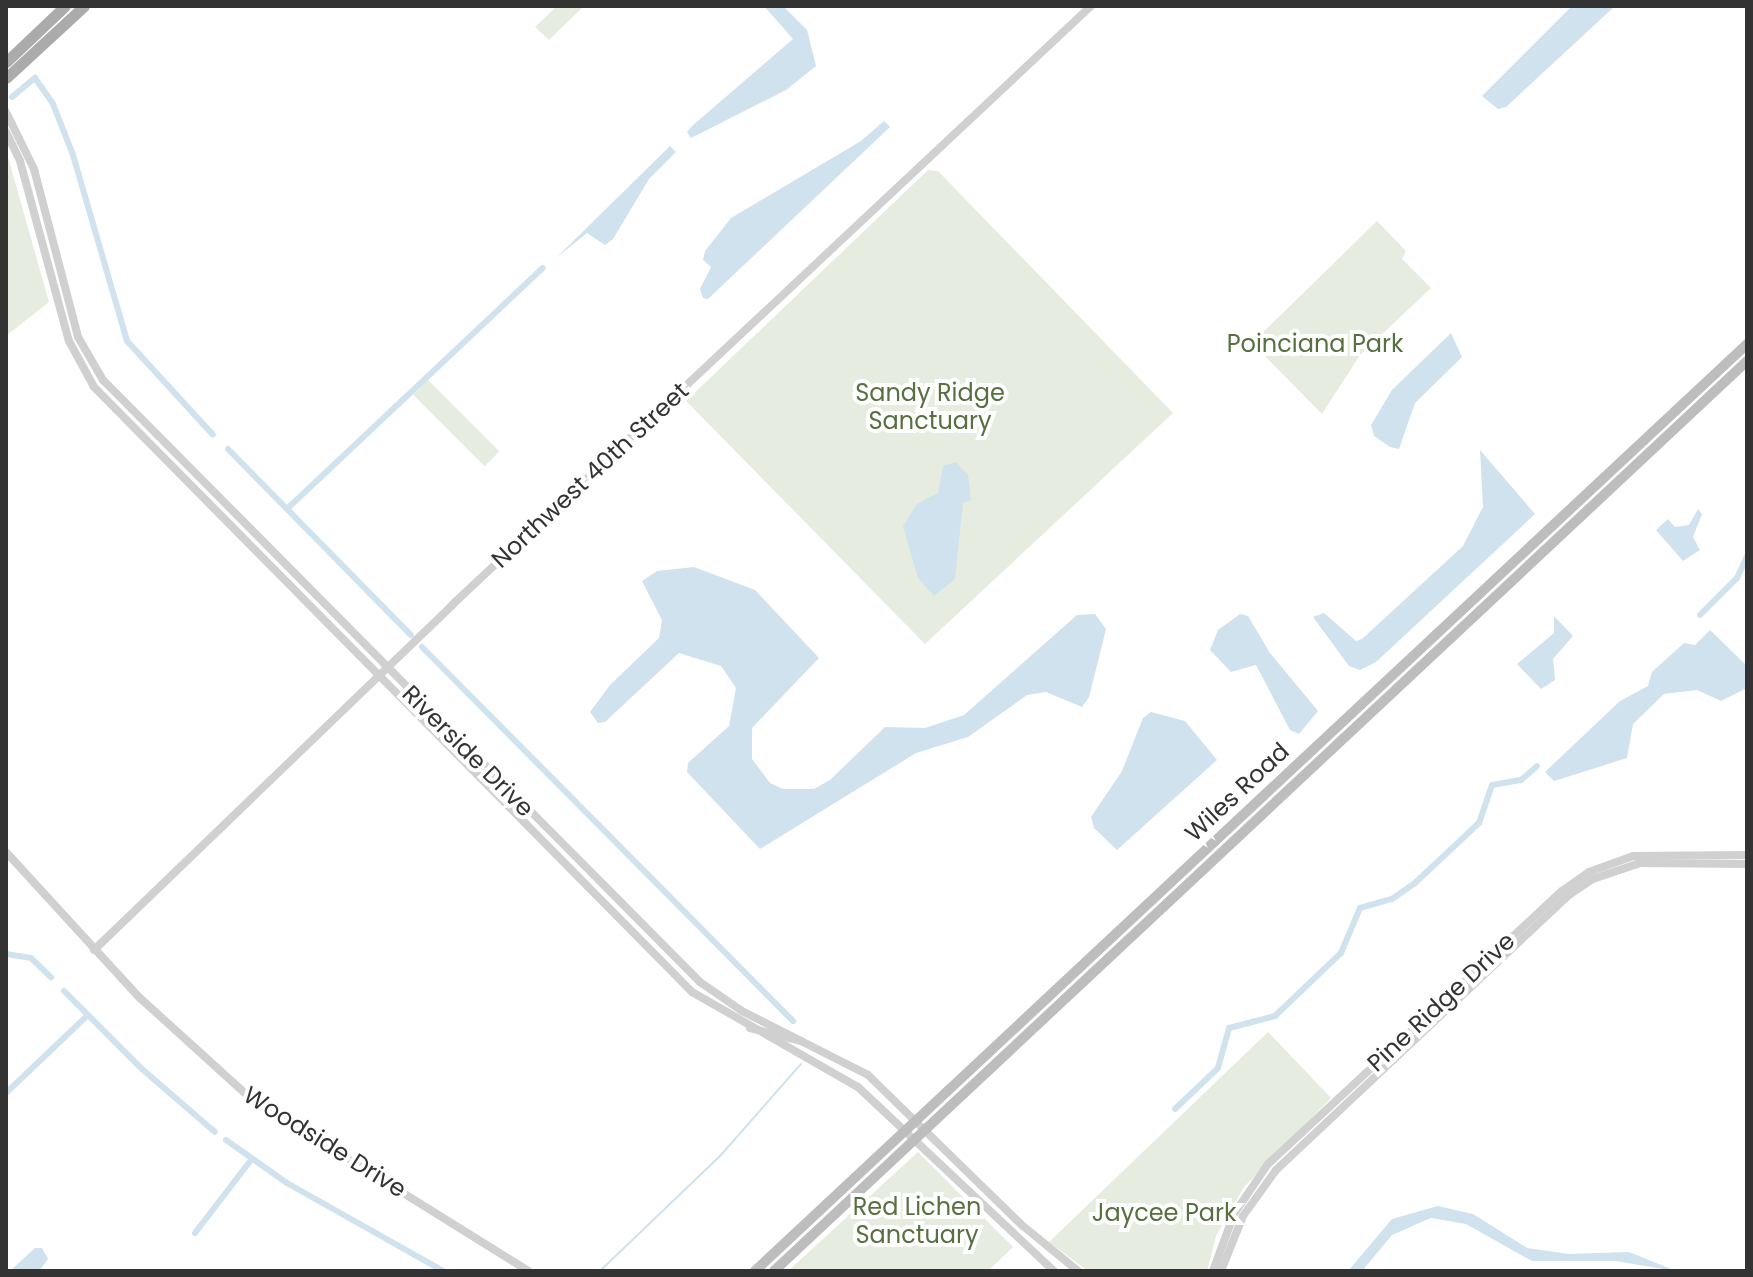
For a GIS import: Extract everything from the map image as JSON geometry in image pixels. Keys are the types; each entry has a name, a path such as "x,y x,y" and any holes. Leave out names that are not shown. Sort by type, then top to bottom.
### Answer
{"main road":[{"path":"6,62 65,6"},
{"path":"6,78 84,6"},
{"name":"Wiles Road","path":"755,1271 1747,344"},
{"name":"Wiles Road","path":"774,1271 1747,361"}],"street":[{"name":"Northwest 40th Street","path":"94,950 382,672 1091,6"},
{"name":"Riverside Drive","path":"6,112 31,159 70,310 90,361 125,403 692,992 749,1028 843,1076 906,1129 1054,1271"},
{"name":"Riverside Drive","path":"6,132 20,161 69,341 94,387 700,982 742,1011 868,1075 1023,1226 1078,1271"},
{"name":"Woodside Drive","path":"6,852 94,950 186,1043 249,1097 528,1271"},
{"name":"Pine Ridge Drive","path":"1213,1271 1234,1214 1268,1164 1569,885 1633,856 1747,855"},
{"name":"Pine Ridge Drive","path":"1221,1271 1243,1216 1276,1170 1569,895 1593,879 1640,863 1747,864"},
{"path":"749,1028 805,1041"}],"green space":[{"path":"557,6 584,6 549,40 535,27"},
{"path":"6,150 49,302 6,336"},
{"name":"Sandy Ridge Sanctuary","path":"928,170 938,171 1173,413 925,644 686,401"},
{"name":"Poinciana Park","path":"1377,221 1406,251 1402,259 1431,288 1360,355 1322,414 1252,343"},
{"path":"428,380 499,451 485,466 413,395"},
{"name":"Jaycee Park","path":"1268,1032 1331,1098 1244,1187 1216,1236 1207,1271 1088,1271 1049,1242"},
{"name":"Red Lichen Sanctuary","path":"918,1152 1013,1247 988,1271 788,1271"}],"water":[{"path":"764,6 783,6 807,30 816,66 786,90 691,138 687,132 692,126 793,39"},
{"path":"1572,6 1615,6 1506,107 1498,109 1482,96"},
{"path":"884,121 890,127 708,299 703,298 700,289 711,267 703,260 705,251 731,218 861,141"},
{"path":"670,146 676,152 649,179 613,239 605,245 587,233 556,258"},
{"path":"1451,333 1462,357 1415,403 1399,449 1390,447 1374,436 1371,425 1392,390"},
{"path":"1480,450 1535,514 1376,662 1360,670 1349,666 1313,617 1324,613 1356,641 1362,639 1463,546 1483,507"},
{"path":"956,462 968,475 971,500 963,503 955,579 934,596 918,578 903,526 917,504 938,493 943,466"},
{"path":"1698,509 1702,514 1693,537 1700,550 1683,561 1656,530 1668,519 1675,527 1689,525"},
{"path":"694,567 755,590 819,658 752,728 752,759 770,783 783,789 814,789 830,780 885,727 925,728 964,715 1077,615 1095,614 1106,629 1089,697 1082,707 1046,692 1027,695 968,737 916,753 760,849 687,772 688,763 729,726 736,688 721,666 679,653 605,722 598,723 590,712 610,685 659,638 662,620 642,581 657,571"},
{"path":"1240,614 1248,616 1270,653 1318,711 1299,734 1290,730 1256,665 1231,672 1210,650 1218,630"},
{"path":"1554,616 1573,636 1553,659 1555,680 1541,689 1517,664 1554,633"},
{"path":"1710,630 1747,666 1747,688 1721,701 1697,690 1664,694 1633,724 1627,758 1554,781 1545,772 1620,701 1648,686 1652,672 1684,643 1695,645"},
{"path":"1151,712 1185,721 1217,760 1117,850 1094,828 1091,817 1122,771 1143,718"},
{"path":"1438,1206 1473,1214 1527,1248 1569,1254 1629,1252 1676,1271 1615,1261 1532,1261 1466,1224 1431,1218 1392,1235 1362,1271 1348,1271 1392,1219"},
{"path":"35,1248 42,1248 48,1259 39,1271 10,1271"}],"waterway":[{"path":"12,97 35,78 53,104 73,155 127,341 213,435"},
{"path":"288,508 543,268"},
{"path":"228,449 411,635"},
{"path":"1700,615 1737,578 1747,557"},
{"path":"422,647 793,1021"},
{"path":"1175,1109 1218,1068 1229,1028 1275,1016 1341,953 1360,908 1392,899 1415,883 1479,823 1492,785 1521,780 1537,766"},
{"path":"6,954 31,958 51,977"},
{"path":"64,991 142,1069 215,1132"},
{"path":"6,1093 88,1015"},
{"path":"600,1271 721,1155 801,1064"},
{"path":"226,1140 287,1183 443,1271"},
{"path":"195,1233 251,1160"}]}
